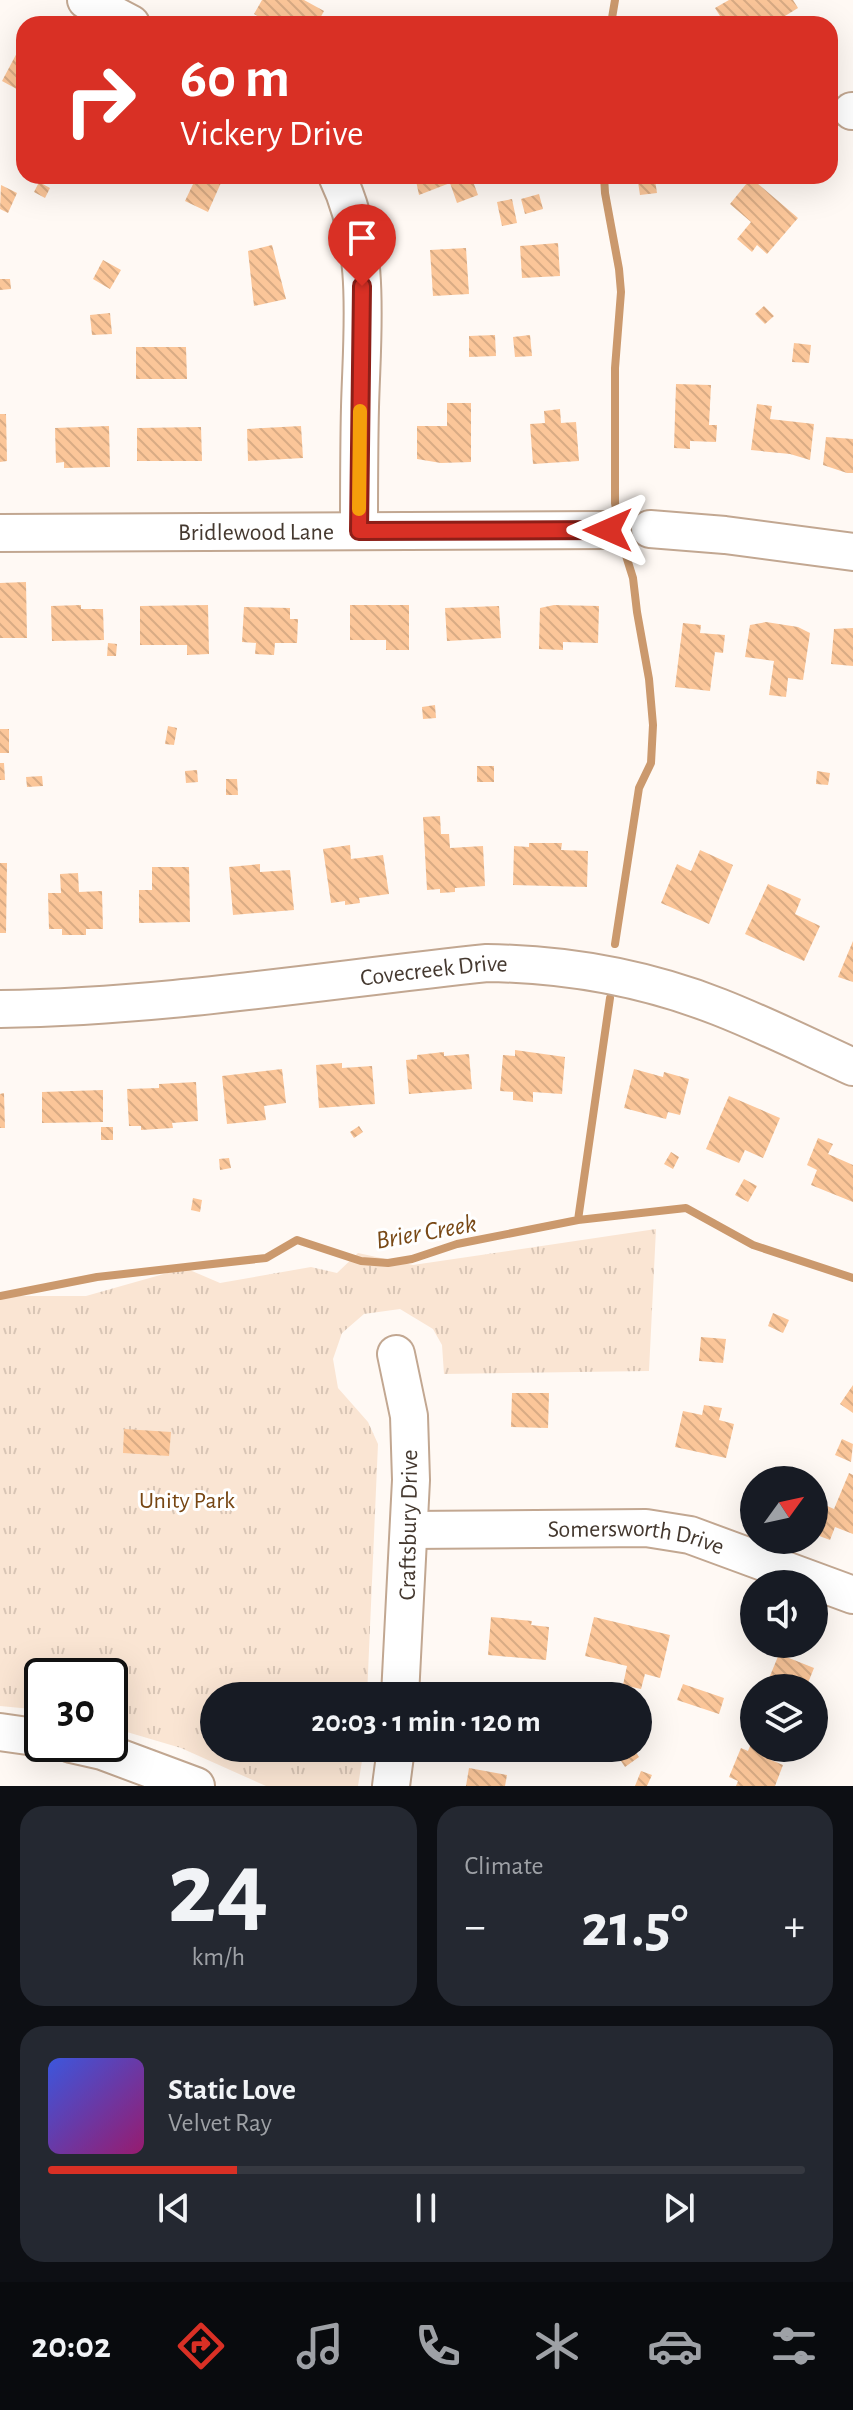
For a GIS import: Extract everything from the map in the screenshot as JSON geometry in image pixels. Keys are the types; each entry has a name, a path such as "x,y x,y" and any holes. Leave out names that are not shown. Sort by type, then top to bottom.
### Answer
{"street":[{"path":"86,0 116,16"},
{"path":"341,184 354,218 363,315 359,531"},
{"path":"650,529 725,535 853,552"},
{"name":"Bridlewood Lane","path":"0,533 608,530"},
{"name":"Covecreek Drive","path":"0,1009 143,1002 472,965 527,964 595,972 663,988 720,1007 853,1067"},
{"name":"Craftsbury Drive","path":"396,1354 409,1416 411,1480 401,1682"},
{"name":"Somersworth Drive","path":"409,1530 646,1528 690,1535 853,1595"},
{"path":"0,1732 24,1735"},
{"path":"128,1761 196,1786"},
{"path":"391,1786 394,1762"}],"green space":[{"name":"Unity Park","path":"656,1229 649,1371 444,1374 442,1345 433,1329 400,1309 364,1314 342,1333 333,1359 338,1388 368,1422 378,1444 368,1682 200,1682 200,1756 128,1732 128,1658 24,1658 24,1708 0,1706 0,1296 86,1296 185,1268 220,1283 311,1267 337,1273 358,1253 413,1265"},
{"name":"Unity Park","path":"212,1762 362,1762 358,1786 266,1786"}],"building":[{"path":"262,0 304,0 324,11 321,16 254,14"},
{"path":"729,0 793,0 798,8 785,16 720,16 715,8"},
{"path":"16,55 16,89 2,81"},
{"path":"38,184 50,188 45,198 34,192"},
{"path":"193,184 220,184 208,212 185,201"},
{"path":"417,184 447,184 419,195"},
{"path":"450,184 474,184 478,195 457,203"},
{"path":"638,184 656,184 657,193 640,195"},
{"path":"746,184 758,184 798,218 767,254 757,245 752,252 737,239 751,222 730,204"},
{"path":"1,185 17,193 8,213 0,209"},
{"path":"539,194 543,209 525,214 521,199"},
{"path":"512,199 517,223 502,226 497,202"},
{"path":"558,243 560,276 522,278 520,246"},
{"path":"272,245 286,299 254,306 248,251"},
{"path":"466,248 469,294 433,296 430,250"},
{"path":"103,260 121,270 110,289 93,279"},
{"path":"0,279 10,279 11,289 0,290"},
{"path":"764,306 774,316 765,324 755,314"},
{"path":"110,313 112,334 92,335 90,315"},
{"path":"495,335 496,356 469,357 469,336"},
{"path":"530,335 532,356 515,357 513,337"},
{"path":"794,343 811,345 809,363 792,362"},
{"path":"136,347 186,347 187,379 136,379"},
{"path":"676,384 711,385 709,425 717,425 716,442 690,441 690,449 674,448"},
{"path":"447,403 471,403 471,462 441,463 417,459 417,426 447,426"},
{"path":"757,404 772,406 770,419 814,424 810,460 790,454 751,450"},
{"path":"560,409 561,423 576,422 579,461 533,464 530,424 545,423 544,411"},
{"path":"0,414 6,414 7,461 0,462"},
{"path":"109,426 110,467 64,468 64,462 56,463 55,428"},
{"path":"301,426 303,458 248,461 247,429"},
{"path":"201,427 202,461 137,461 137,428"},
{"path":"826,437 853,439 853,473 823,465"},
{"path":"26,582 27,638 0,638 0,583"},
{"path":"81,605 81,609 103,609 104,640 52,641 51,606"},
{"path":"208,605 209,654 187,655 187,645 140,645 140,606"},
{"path":"350,605 409,605 409,650 386,650 386,640 350,640"},
{"path":"554,605 599,606 598,643 563,642 563,650 539,649 540,608"},
{"path":"499,606 501,638 447,641 445,608"},
{"path":"244,607 290,608 290,619 298,619 297,643 275,643 274,655 255,654 256,643 242,642"},
{"path":"766,622 798,627 810,633 803,680 788,678 786,697 769,695 774,661 745,657 750,625"},
{"path":"683,623 701,625 700,633 725,635 723,653 715,652 710,691 675,687"},
{"path":"853,628 853,666 831,664 834,629"},
{"path":"108,643 117,644 116,656 107,656"},
{"path":"435,705 436,718 423,719 422,707"},
{"path":"168,726 177,728 174,745 165,744"},
{"path":"0,729 9,729 9,753 0,753"},
{"path":"0,763 4,763 5,780 0,780"},
{"path":"477,766 494,766 494,782 477,782"},
{"path":"197,770 198,782 186,783 185,771"},
{"path":"817,771 830,773 828,785 816,784"},
{"path":"42,776 43,786 27,787 26,777"},
{"path":"226,779 237,779 238,795 226,795"},
{"path":"440,816 441,834 449,834 450,848 483,846 485,886 455,888 455,892 427,890 423,817"},
{"path":"529,843 562,843 561,850 588,851 587,887 513,885 514,846 529,847"},
{"path":"350,845 351,859 383,855 389,894 359,898 360,903 331,903 323,849"},
{"path":"700,850 733,865 709,924 661,903 677,864 691,871"},
{"path":"0,863 7,863 6,933 0,933"},
{"path":"260,864 260,872 290,870 294,910 233,915 229,867"},
{"path":"152,867 189,867 190,922 139,923 139,890 152,890"},
{"path":"78,873 79,892 102,891 103,929 86,929 86,935 62,935 62,929 49,929 48,893 61,893 60,874"},
{"path":"768,884 801,899 795,914 820,926 804,961 745,934"},
{"path":"853,941 853,982 838,977"},
{"path":"515,1050 565,1057 562,1094 533,1092 533,1102 513,1100 513,1092 500,1091 503,1055 515,1056"},
{"path":"444,1052 444,1056 469,1054 472,1089 409,1094 406,1060 417,1059 417,1055"},
{"path":"342,1063 342,1068 372,1066 375,1104 319,1108 316,1065"},
{"path":"282,1069 286,1103 264,1106 266,1120 227,1124 222,1076"},
{"path":"634,1069 663,1077 664,1072 689,1079 680,1115 668,1112 666,1119 624,1108"},
{"path":"196,1082 198,1121 172,1123 173,1128 141,1130 141,1126 129,1126 127,1089"},
{"path":"103,1090 103,1122 42,1123 42,1092"},
{"path":"4,1093 5,1128 0,1128 0,1094"},
{"path":"729,1096 780,1118 763,1158 745,1150 739,1163 706,1149"},
{"path":"359,1126 363,1132 354,1138 350,1132"},
{"path":"101,1127 113,1127 113,1140 101,1140"},
{"path":"818,1138 833,1144 828,1154 853,1165 853,1202 811,1185 817,1170 807,1165"},
{"path":"671,1152 679,1157 673,1169 664,1164"},
{"path":"229,1158 231,1168 220,1170 219,1159"},
{"path":"744,1179 757,1186 748,1202 735,1195"},
{"path":"193,1198 202,1200 200,1212 191,1210"},
{"path":"773,1313 789,1320 783,1333 768,1326"},
{"path":"701,1337 726,1339 723,1363 699,1361"},
{"path":"853,1385 853,1413 840,1404"},
{"path":"512,1393 549,1393 548,1428 511,1427"},
{"path":"704,1405 722,1408 719,1420 734,1424 726,1458 675,1447 683,1411 702,1415"},
{"path":"124,1429 171,1432 169,1456 123,1453"},
{"path":"842,1439 853,1444 851,1462 835,1455"},
{"path":"849,1473 853,1475 853,1534 835,1527 828,1539 828,1506 834,1509"},
{"path":"491,1617 532,1621 531,1625 549,1627 546,1660 488,1655"},
{"path":"594,1617 670,1635 660,1678 645,1674 643,1682 624,1682 627,1666 585,1656"},
{"path":"777,1658 789,1658 814,1668 812,1674 771,1674"},
{"path":"683,1684 724,1698 719,1714 677,1700"},
{"path":"740,1750 740,1762 776,1762 783,1765 775,1786 736,1786 738,1781 729,1777"},
{"path":"469,1768 507,1775 505,1786 466,1786"},
{"path":"641,1771 652,1775 647,1786 635,1786"}],"waterway":[{"path":"612,16 615,0"},
{"path":"604,184 621,292 615,368 615,503 622,543 633,578 653,725 651,763 639,788 615,944"},
{"path":"578,1220 610,998"},
{"name":"Brier Creek","path":"0,1296 97,1277 266,1258 297,1240 361,1261 388,1263 412,1259 457,1244 578,1220 686,1208 753,1245 853,1278"}],"slow traffic":[{"path":"359,509 360,411"}],"route":[{"path":"362,286 359,531 608,530"}]}
